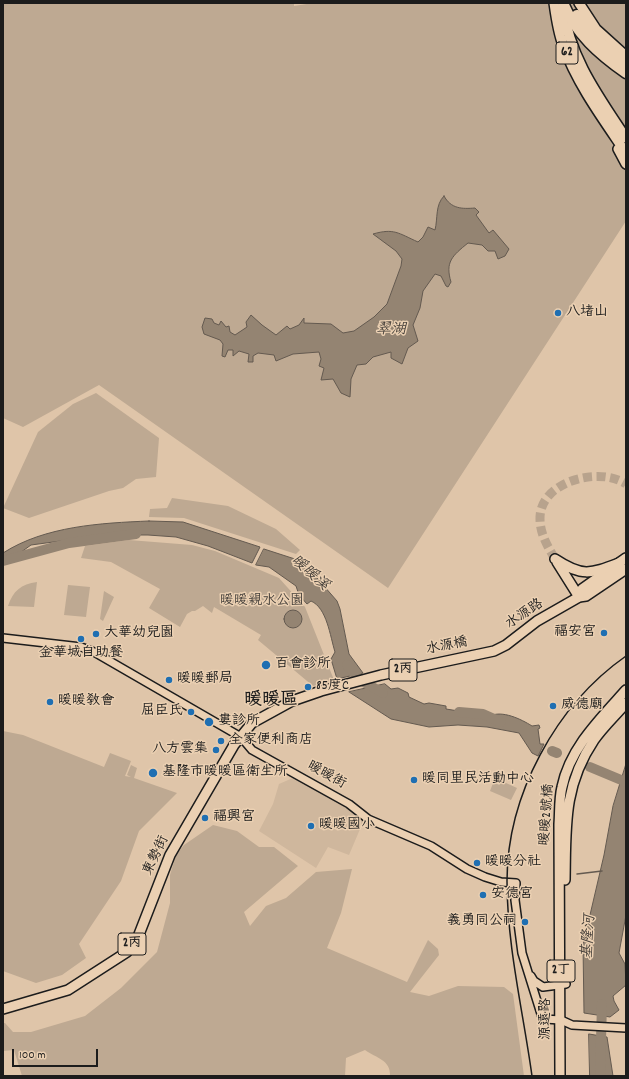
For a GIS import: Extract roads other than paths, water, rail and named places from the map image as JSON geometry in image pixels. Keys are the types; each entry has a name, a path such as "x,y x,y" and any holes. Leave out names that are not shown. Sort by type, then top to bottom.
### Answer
{"highway":[{"path":"563,3 573,22 590,45 626,73"},
{"path":"570,3 578,18 589,33 610,53 626,64"}],"main road":[{"name":"62","path":"554,3 563,45 595,98 626,138"},
{"name":"62","path":"563,3 572,45 604,121 626,153"},
{"path":"578,3 596,29 626,56"},
{"path":"604,121 626,164"},
{"path":"579,597 555,559 570,569 581,572 594,572 624,563"},
{"name":"水源路","path":"486,653 506,645 537,621 579,597 582,589 624,563"},
{"name":"水源橋","path":"320,691 381,675 486,653"},
{"name":"暖暖2號橋","path":"562,866 559,824 561,788 566,774 576,751 594,725 626,690"},
{"name":"東勢街","path":"3,1009 68,990 127,952 138,937 170,855 234,745 252,723 292,701 320,691"},
{"name":"暖暖2號橋","path":"562,866 572,785 579,766 595,740 626,703"},
{"name":"源遠路","path":"562,866 563,984 566,1022 566,1076"},
{"name":"源遠路","path":"560,1076 566,1022"}],"street":[{"name":"暖暖街","path":"3,638 73,646 94,652 241,737 252,750 349,804 368,819 431,846 468,869 485,877 501,882 516,883 515,900 518,934 522,953 542,1017 550,1020 566,1022"},
{"name":"暖暖街","path":"528,971 534,981 543,987 563,984"},
{"path":"566,1022 626,1028"}],"water":[{"name":"翠湖","path":"444,196 453,206 475,208 479,212 476,215 489,233 493,230 509,249 505,256 498,259 495,251 488,251 482,245 468,243 458,252 451,260 449,275 451,282 448,287 441,276 435,274 423,291 420,308 413,325 418,341 408,348 402,364 391,358 391,352 373,357 366,364 357,365 351,379 350,397 341,393 333,379 321,380 324,368 319,366 321,359 319,352 293,354 276,361 274,355 258,353 253,356 253,362 248,362 249,354 239,351 233,356 233,350 228,350 225,357 222,356 223,344 220,340 204,334 202,327 205,318 212,319 214,323 219,325 221,321 226,327 229,326 230,332 235,335 247,327 246,322 251,315 276,335 287,326 290,329 299,325 304,318 304,323 331,324 343,333 354,331 374,317 387,304 401,266 402,259 396,251 373,234 386,231 396,232 418,242 423,237 428,227 435,230 439,203"},
{"path":"149,521 183,522 260,547 252,563 208,546 176,537 148,535 105,535 31,545 3,565 3,553 19,544 37,537 93,525"},
{"path":"264,549 298,560 317,578 337,601 349,654 363,673 337,679 331,659 335,652 327,623 321,610 311,601 307,604 299,595 296,586 269,567 256,565"},
{"path":"289,610 297,610 302,615 300,626 297,628 289,628 284,623 284,615"},
{"path":"385,684 391,689 398,688 408,693 409,697 424,704 429,703 446,706 446,709 490,716 495,714 506,715 517,718 532,726 539,725 540,728 538,729 540,744 544,744 538,756 532,753 519,733 487,727 458,725 429,727 391,719 349,692"},
{"name":"基隆河","path":"626,764 626,915 619,953 625,964 626,985 613,996 619,1010 610,1017 584,1013 583,945 604,855 613,806"},
{"path":"589,1034 607,1037 613,1076 590,1076"}],"waterway":[{"name":"暖暖溪","path":"3,561 69,543 136,534"},
{"name":"暖暖溪","path":"347,665 360,680 383,693"},
{"name":"暖暖溪","path":"459,712 483,714 501,722"},
{"name":"暖暖溪","path":"552,751 557,753"},
{"name":"暖暖溪","path":"590,767 626,782"},
{"path":"577,874 602,871"},
{"name":"基隆河","path":"600,1076 602,1004"}],"tunnel":[{"path":"555,559 545,540 540,525 542,506 549,495 560,486 573,480 587,477 615,479 626,484"}],"railway":[{"path":"532,1076 516,978 508,905 507,881 509,849 516,816 526,785 540,755 558,726 578,700 601,676 626,656"}],"place":[{"name":"八堵山","path":"558,313"},
{"name":"福安宮","path":"604,633"},
{"name":"大華幼兒園","path":"96,634"},
{"name":"金華城自助餐","path":"81,639"},
{"name":"百會診所","path":"266,665"},
{"name":"暖暖郵局","path":"169,680"},
{"name":"85度C","path":"308,687"},
{"name":"暖暖教會","path":"50,702"},
{"name":"威德廟","path":"553,706"},
{"name":"屈臣氏","path":"191,712"},
{"name":"婁診所","path":"209,722"},
{"name":"全家便利商店","path":"221,741"},
{"name":"八方雲集","path":"216,750"},
{"name":"基隆市暖暖區衛生所","path":"153,773"},
{"name":"暖同里民活動中心","path":"414,780"},
{"name":"福興宮","path":"205,818"},
{"name":"暖暖國小","path":"311,826"},
{"name":"暖暖分社","path":"477,863"},
{"name":"安德宮","path":"483,895"},
{"name":"義勇同公祠","path":"525,922"}],"district":[{"name":"暖暖區","path":"271,702"}],"park label":[{"name":"暖暖親水公園","path":"262,602"}]}
